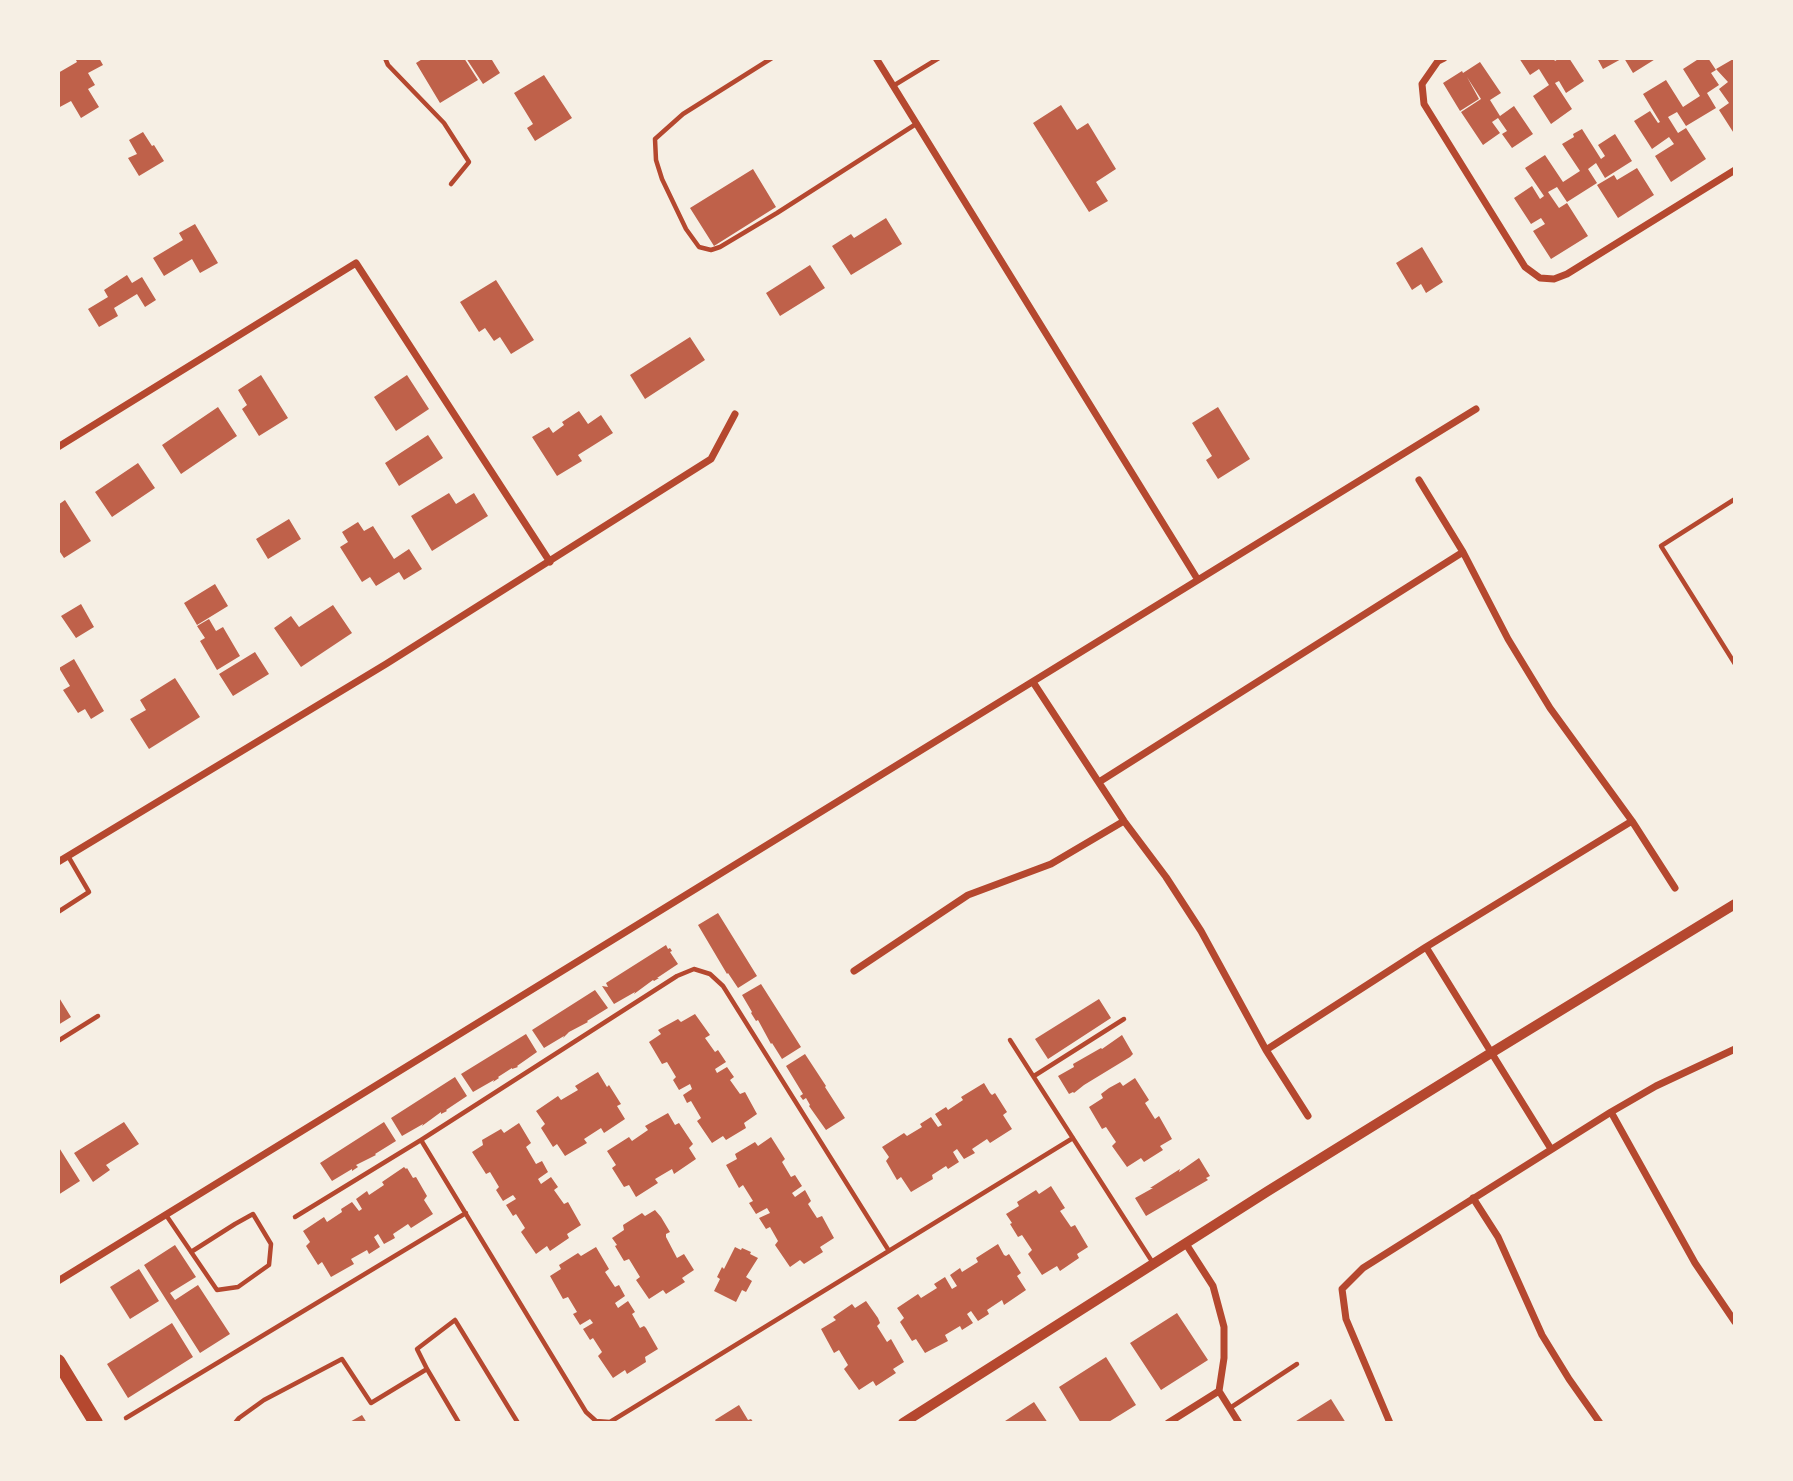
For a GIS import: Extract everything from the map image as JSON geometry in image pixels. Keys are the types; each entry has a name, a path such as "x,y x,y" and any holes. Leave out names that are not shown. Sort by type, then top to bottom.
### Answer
{"main road":[{"path":"58,1361 96,1423"}],"street":[{"path":"876,58 1198,580"},
{"path":"1444,58 1438,61 1422,84 1423,104 1525,267 1540,278 1554,279 1567,274 1735,170"},
{"path":"58,447 356,263 550,562"},
{"path":"58,1281 1476,409"},
{"path":"58,862 386,664 711,459 735,414"},
{"path":"1419,480 1463,552 1508,639 1550,708 1632,821 1675,888"},
{"path":"1099,782 1463,552"},
{"path":"1033,682 1124,821 1166,877 1201,931 1266,1050 1308,1116"},
{"path":"854,971 968,895 1051,864 1124,821"},
{"path":"1266,1050 1426,947 1632,821"},
{"path":"903,1423 1491,1053 1735,904"},
{"path":"1426,947 1551,1150"},
{"path":"1390,1423 1346,1319 1342,1289 1363,1268 1611,1112 1656,1086 1735,1049"},
{"path":"1611,1112 1695,1264 1735,1322"},
{"path":"1473,1198 1498,1237 1542,1335 1600,1423"},
{"path":"1186,1244 1213,1286 1224,1327 1224,1357 1219,1391 1239,1423"},
{"path":"1168,1423 1219,1391"}],"lane":[{"path":"384,58 444,123 469,162 451,184"},
{"path":"772,58 683,114 655,139 656,160 662,179 686,229 699,247 711,250 720,247 916,124"},
{"path":"893,86 939,58"},
{"path":"1735,499 1661,546 1735,664"},
{"path":"58,912 89,892 68,856"},
{"path":"295,1217 421,1140 677,976 694,969 710,974 723,986 889,1251"},
{"path":"58,1041 98,1016"},
{"path":"1034,1076 1124,1019"},
{"path":"1010,1040 1154,1264"},
{"path":"421,1140 586,1412 596,1421 610,1422 1073,1138"},
{"path":"126,1418 466,1213"},
{"path":"166,1215 191,1252 217,1290 237,1287 269,1265 271,1244 253,1214 191,1252"},
{"path":"459,1423 417,1349 455,1320 518,1423"},
{"path":"235,1423 264,1400 342,1359 371,1403 427,1369"},
{"path":"1230,1408 1297,1364"}],"building":[{"path":"75,58 99,58 103,65 88,73 95,85 88,89 99,107 81,118 71,101 58,108 58,73 77,62"},
{"path":"424,58 464,58 478,80 440,103 416,63"},
{"path":"466,58 495,58 492,60 500,73 483,84"},
{"path":"1519,58 1553,58 1555,61 1569,58 1584,81 1566,93 1559,81 1555,83 1572,109 1551,124 1533,96 1549,85 1539,69 1530,75"},
{"path":"1597,58 1623,58 1603,69"},
{"path":"1624,58 1657,58 1633,73"},
{"path":"1700,58 1708,58 1716,70 1711,73 1719,85 1707,93 1716,108 1686,126 1677,112 1668,117 1678,133 1686,128 1706,159 1671,182 1655,156 1674,144 1669,137 1652,149 1634,121 1650,111 1658,123 1660,122 1643,94 1666,80 1683,107 1700,96 1683,69"},
{"path":"1735,58 1735,135 1719,110 1729,103 1719,89 1728,82 1716,69"},
{"path":"1480,62 1501,93 1490,100 1500,116 1514,106 1533,134 1512,148 1502,134 1507,131 1498,118 1492,122 1500,133 1483,145 1461,112 1481,99 1467,77 1479,99 1460,111 1443,83"},
{"path":"544,75 572,118 535,141 527,128 533,124 514,93"},
{"path":"1061,105 1077,130 1088,123 1116,169 1096,182 1108,201 1089,212 1033,123"},
{"path":"1582,129 1601,159 1605,156 1598,145 1615,134 1632,161 1605,178 1596,163 1588,169 1597,183 1567,202 1557,187 1548,192 1559,208 1567,203 1588,236 1551,259 1533,231 1545,224 1541,218 1531,224 1514,198 1532,186 1540,199 1544,196 1525,168 1545,155 1563,182 1580,171 1562,144"},
{"path":"143,132 164,161 139,176 128,158 137,154 129,140"},
{"path":"1637,168 1654,195 1618,218 1597,185 1614,175 1617,180"},
{"path":"753,169 776,207 714,246 690,208"},
{"path":"886,218 902,244 851,275 832,246 851,234 854,238"},
{"path":"195,224 218,263 200,273 192,259 164,276 153,258 183,240 179,233"},
{"path":"1422,247 1443,282 1426,293 1421,284 1412,290 1396,263"},
{"path":"810,265 825,288 780,316 766,293"},
{"path":"127,275 132,283 142,277 156,300 145,307 137,294 114,308 118,316 99,327 88,309 108,297 104,290"},
{"path":"496,280 534,340 511,354 500,337 494,341 485,328 479,332 460,302"},
{"path":"690,337 705,360 645,399 630,375"},
{"path":"261,375 288,418 259,436 242,409 247,405 238,390"},
{"path":"407,375 429,409 396,431 374,397"},
{"path":"218,407 237,436 181,474 162,445"},
{"path":"1218,407 1250,459 1218,479 1206,460 1212,456 1192,423"},
{"path":"579,411 588,424 601,415 613,433 578,455 582,461 557,476 532,437 549,427 553,433 564,425 562,422"},
{"path":"428,435 443,458 399,486 385,463"},
{"path":"138,463 155,488 112,517 95,492"},
{"path":"449,493 456,504 474,493 488,516 432,551 411,516"},
{"path":"65,500 91,541 64,558 58,549 58,505"},
{"path":"289,519 301,539 268,559 256,539"},
{"path":"358,522 364,531 373,526 394,559 409,549 422,569 404,580 399,572 376,586 370,577 362,582 340,547 348,542 342,532"},
{"path":"215,584 228,606 197,625 184,603"},
{"path":"81,604 94,627 76,638 61,616"},
{"path":"333,605 352,633 301,667 274,628 291,616 299,627"},
{"path":"209,619 216,631 223,627 240,656 217,670 200,641 205,638 197,626"},
{"path":"255,652 269,674 233,696 219,674"},
{"path":"74,659 104,711 91,719 85,709 78,713 63,690 70,686 59,668"},
{"path":"175,678 200,717 149,749 130,719 146,710 140,700"},
{"path":"718,913 757,976 738,988 698,925"},
{"path":"666,945 678,964 634,994 635,992 614,1004 602,986 608,987 606,983"},
{"path":"761,984 801,1047 782,1059 742,995"},
{"path":"595,990 608,1008 544,1048 532,1030"},
{"path":"58,996 71,1017 58,1025"},
{"path":"1099,999 1111,1018 1048,1059 1035,1039"},
{"path":"695,1014 710,1035 705,1038 726,1062 715,1069 717,1073 727,1067 734,1077 730,1080 740,1094 745,1092 757,1114 744,1123 746,1128 726,1140 723,1136 712,1143 697,1121 701,1118 691,1101 687,1103 683,1095 692,1089 690,1084 679,1090 673,1080 676,1077 667,1062 662,1064 649,1042 661,1034 658,1030 678,1019 681,1022"},
{"path":"526,1034 537,1052 518,1067 473,1092 461,1074"},
{"path":"1122,1035 1133,1054 1069,1094 1058,1076"},
{"path":"805,1054 845,1118 826,1130 806,1098 803,1100 800,1096 803,1094 786,1066"},
{"path":"598,1072 621,1104 617,1106 625,1119 604,1133 601,1128 584,1139 587,1143 565,1156 557,1144 553,1147 541,1128 545,1124 536,1111 558,1096 561,1100 578,1090 575,1086"},
{"path":"455,1077 467,1096 447,1111 402,1136 391,1118"},
{"path":"1135,1078 1149,1100 1145,1103 1155,1119 1159,1116 1172,1139 1160,1146 1163,1150 1144,1162 1141,1158 1127,1167 1112,1146 1116,1142 1106,1127 1102,1129 1089,1107 1103,1098 1101,1094 1109,1088 1120,1082 1123,1086"},
{"path":"984,1083 992,1095 995,1093 1007,1112 1003,1115 1012,1129 990,1143 987,1139 972,1149 975,1153 964,1159 957,1149 953,1152 959,1162 948,1169 946,1166 932,1175 933,1179 911,1192 901,1177 897,1180 886,1161 889,1157 882,1147 904,1133 907,1136 922,1127 920,1124 931,1117 938,1127 942,1125 935,1114 946,1107 948,1110 963,1100 961,1097"},
{"path":"668,1113 675,1125 679,1123 693,1144 689,1148 696,1159 674,1174 672,1169 655,1179 658,1183 636,1197 629,1185 624,1187 612,1168 616,1165 607,1151 629,1137 632,1141 648,1130 645,1126"},
{"path":"124,1122 139,1144 106,1165 110,1170 93,1182 74,1153"},
{"path":"384,1122 396,1141 356,1165 358,1167 352,1171 332,1181 320,1163"},
{"path":"519,1123 531,1143 526,1147 536,1164 542,1161 548,1172 538,1179 541,1184 551,1177 558,1187 554,1190 564,1204 568,1202 581,1225 567,1234 569,1238 550,1251 547,1246 536,1254 521,1232 525,1228 506,1205 516,1199 513,1195 503,1201 490,1172 486,1174 472,1152 483,1145 482,1140 501,1129 504,1133"},
{"path":"771,1137 785,1159 782,1162 791,1177 795,1175 802,1186 792,1193 795,1197 805,1190 811,1201 808,1204 817,1218 822,1216 834,1238 820,1247 823,1252 804,1264 800,1260 790,1267 775,1245 778,1241 770,1227 766,1229 759,1218 770,1213 767,1208 756,1214 749,1203 753,1201 743,1185 739,1188 726,1165 737,1159 735,1154 755,1142 758,1146"},
{"path":"58,1146 80,1181 58,1195"},
{"path":"1199,1158 1210,1176 1206,1178 1208,1180 1146,1216 1135,1198"},
{"path":"404,1167 413,1178 416,1177 427,1196 424,1200 433,1214 411,1228 408,1224 393,1234 395,1238 384,1244 378,1234 374,1237 380,1247 369,1254 367,1250 351,1259 354,1264 331,1277 322,1262 318,1265 306,1246 310,1242 303,1231 324,1217 327,1222 352,1202 359,1211 362,1209 356,1199 367,1191 369,1195 384,1185 382,1182"},
{"path":"1051,1186 1065,1208 1060,1211 1071,1227 1075,1225 1088,1247 1077,1254 1079,1258 1060,1271 1057,1266 1042,1275 1028,1254 1032,1250 1022,1235 1018,1237 1006,1214 1019,1206 1017,1202 1036,1190 1039,1194"},
{"path":"655,1210 670,1232 666,1237 677,1258 684,1254 694,1270 682,1278 685,1282 666,1294 663,1290 649,1299 636,1280 640,1277 629,1259 624,1261 612,1238 624,1230 623,1225 642,1213 645,1216"},
{"path":"998,1244 1004,1255 1009,1254 1021,1273 1017,1276 1026,1290 1004,1305 1002,1300 987,1310 989,1314 978,1321 971,1311 967,1314 973,1323 962,1330 960,1326 945,1335 948,1341 925,1353 916,1339 912,1341 900,1322 904,1318 897,1308 918,1294 921,1298 937,1288 934,1284 945,1277 952,1289 957,1286 950,1275 960,1268 962,1272 978,1262 976,1258"},
{"path":"175,1245 196,1277 170,1293 175,1300 198,1285 230,1334 200,1353 144,1265"},
{"path":"596,1247 609,1269 605,1272 615,1287 619,1285 625,1296 615,1303 618,1308 628,1301 640,1328 646,1328 658,1349 645,1357 646,1362 627,1374 625,1370 613,1378 598,1356 602,1352 583,1329 593,1323 590,1319 580,1325 573,1314 577,1312 568,1297 563,1299 550,1276 561,1269 559,1265 578,1253 581,1256"},
{"path":"735,1247 751,1252 750,1254 758,1258 746,1277 752,1281 746,1292 742,1290 736,1302 714,1291 720,1279 717,1277"},
{"path":"139,1269 159,1301 130,1319 110,1287"},
{"path":"866,1301 878,1318 880,1323 877,1326 887,1342 891,1339 904,1362 893,1369 896,1373 876,1386 873,1381 859,1390 844,1369 848,1365 839,1350 834,1353 821,1329 836,1320 833,1317 852,1304 855,1308"},
{"path":"1177,1313 1208,1360 1161,1390 1130,1343"},
{"path":"172,1323 193,1357 128,1398 107,1364"},
{"path":"1106,1357 1136,1405 1107,1423 1081,1423 1059,1387"},
{"path":"1331,1399 1346,1423 1293,1423"},
{"path":"1034,1402 1048,1423 1002,1423"},
{"path":"739,1405 748,1420 751,1419 754,1423 717,1423 715,1420"},
{"path":"362,1415 367,1423 348,1423"}]}
